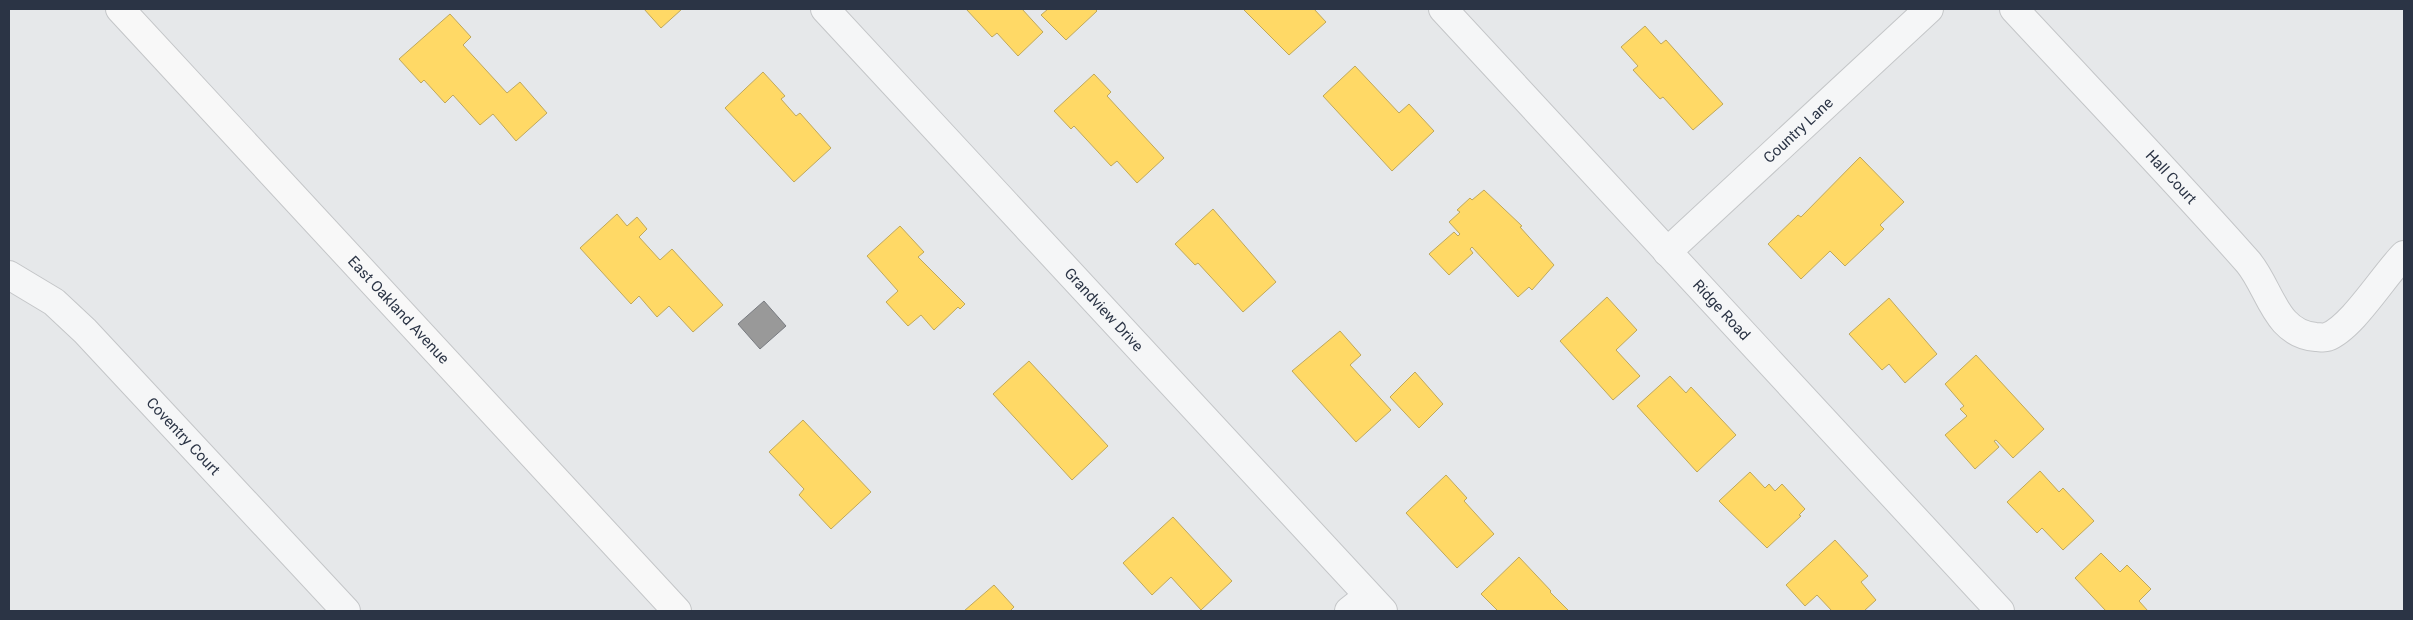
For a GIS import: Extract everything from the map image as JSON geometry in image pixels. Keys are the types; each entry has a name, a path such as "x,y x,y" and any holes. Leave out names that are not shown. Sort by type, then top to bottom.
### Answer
{"main road":[{"name":"East Oakland Avenue","path":"120,9 677,611"}],"street":[{"name":"Grandview Drive","path":"825,9 1367,606"},
{"name":"Ridge Road","path":"1443,9 2000,611"},
{"name":"Country Lane","path":"1668,252 1929,9"},
{"name":"Hall Court","path":"2014,9 2250,264 2284,323 2308,336 2326,338 2343,326 2368,300 2404,254"},
{"name":"Coventry Court","path":"9,275 54,302 85,331 346,611"}],"building: Homes":[{"path":"644,9 682,9 661,28"},
{"path":"966,9 1022,9 1043,32 1018,56 997,33 992,37"},
{"path":"1048,9 1095,9 1097,11 1066,40 1041,15"},
{"path":"1243,9 1314,9 1326,22 1289,55"},
{"path":"450,14 471,37 463,45 507,93 520,82 547,113 516,141 493,114 480,125 453,95 445,103 424,80 421,83 399,59"},
{"path":"1645,26 1661,44 1666,40 1723,104 1693,130 1663,97 1660,99 1633,70 1638,66 1621,47"},
{"path":"1355,66 1399,113 1409,104 1434,131 1392,171 1323,96"},
{"path":"763,72 785,96 781,99 796,116 800,113 831,148 794,182 725,108"},
{"path":"1094,74 1111,92 1107,96 1164,158 1137,183 1117,161 1111,166 1074,126 1071,129 1054,111"},
{"path":"1860,157 1904,202 1880,225 1884,229 1845,266 1830,251 1801,279 1768,244 1798,215 1801,217"},
{"path":"1484,190 1522,226 1520,227 1554,265 1532,290 1529,287 1518,297 1472,247 1470,249 1473,253 1449,275 1429,254 1454,232 1458,236 1460,234 1449,222 1460,212 1457,210 1470,198 1472,200"},
{"path":"1213,209 1276,282 1243,312 1198,263 1195,265 1175,244"},
{"path":"617,214 627,226 637,217 647,229 639,237 660,260 672,249 723,305 693,332 669,306 657,317 639,296 631,304 580,248"},
{"path":"900,226 924,252 918,257 965,304 960,309 958,307 934,330 921,315 908,326 886,302 898,291 867,256"},
{"path":"1607,297 1637,330 1616,350 1640,376 1613,400 1560,341"},
{"path":"1889,298 1937,354 1905,383 1889,364 1882,370 1849,334"},
{"path":"1340,331 1361,355 1350,365 1391,410 1356,442 1292,371"},
{"path":"1976,355 2044,429 2013,458 1996,440 1994,441 1999,447 1975,469 1945,435 1967,416 1960,409 1964,406 1945,384"},
{"path":"1029,361 1108,446 1072,480 993,394"},
{"path":"1415,372 1443,404 1419,428 1390,397"},
{"path":"1670,376 1686,393 1691,387 1736,435 1697,472 1637,406"},
{"path":"803,420 871,492 831,529 799,495 804,489 769,452"},
{"path":"2040,471 2059,492 2063,488 2094,521 2063,550 2042,528 2037,533 2007,502"},
{"path":"1750,472 1765,488 1769,484 1775,491 1782,484 1805,509 1799,515 1801,516 1767,548 1719,501"},
{"path":"1446,475 1467,498 1464,501 1494,534 1457,568 1406,513"},
{"path":"1173,517 1232,581 1201,610 1171,577 1152,595 1123,563"},
{"path":"1835,540 1868,576 1861,582 1876,600 1864,611 1832,611 1817,595 1805,606 1786,585"},
{"path":"2101,553 2120,572 2127,565 2151,589 2139,601 2148,611 2106,611 2075,578"},
{"path":"1519,557 1569,611 1498,611 1481,594"},
{"path":"994,585 1014,607 1010,611 964,611"}],"building: Industry":[{"path":"764,301 786,326 760,349 738,324"}]}
